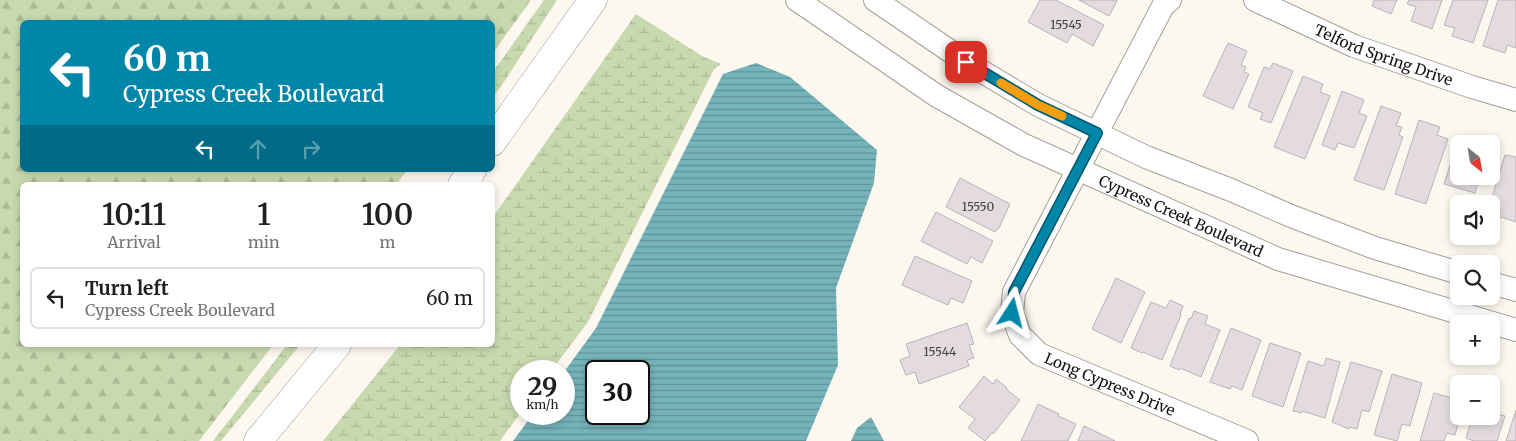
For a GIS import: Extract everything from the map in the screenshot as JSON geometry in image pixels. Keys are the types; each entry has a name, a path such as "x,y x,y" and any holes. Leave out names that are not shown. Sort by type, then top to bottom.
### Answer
{"street":[{"path":"495,138 593,0"},
{"name":"Cypress Creek Boulevard","path":"797,0 937,96 1024,145 1078,170 1278,259 1516,330"},
{"path":"875,0 966,62 1038,105 1097,133 1146,156 1291,216 1375,248 1450,270"},
{"path":"1097,133 1163,6 1170,0"},
{"name":"Telford Spring Drive","path":"1255,0 1354,46 1472,87 1516,100"},
{"name":"Long Cypress Drive","path":"1097,133 1014,292 1012,313 1020,334 1039,354 1247,441"},
{"path":"1500,286 1516,290"},
{"path":"258,441 334,347"}],"green space":[{"path":"0,0 531,0 495,50 495,20 20,20 20,172 406,172 398,182 20,182 20,347 271,347 199,441 0,441"},
{"path":"544,0 557,0 495,94 495,69"},
{"path":"636,14 702,56 721,64 714,69 588,322 559,360 510,360 510,425 512,425 500,441 323,441 398,347 495,347 495,214"},
{"path":"285,347 298,347 221,441 213,441"}],"water":[{"path":"756,63 790,77 877,150 874,183 836,288 838,365 806,441 513,441 525,425 575,425 575,360 573,360 596,328 723,74"},
{"path":"871,417 884,441 851,441 857,428"}],"building":[{"path":"1040,0 1056,0 1104,25 1093,46 1072,34 1067,43 1028,22"},
{"path":"1079,0 1116,0 1117,1 1109,16"},
{"path":"1374,0 1397,0 1391,14 1372,6"},
{"path":"1409,0 1442,0 1432,29 1411,21 1416,7 1407,4"},
{"path":"1453,0 1488,0 1473,43 1452,36 1455,28 1444,25"},
{"path":"1498,0 1516,0 1516,48 1507,45 1505,53 1483,46"},
{"path":"1228,43 1247,51 1241,65 1246,67 1244,72 1249,74 1233,109 1203,96"},
{"path":"1273,63 1293,71 1271,123 1260,119 1263,113 1248,107 1264,67 1270,69"},
{"path":"1303,76 1323,84 1320,92 1330,96 1305,159 1274,147"},
{"path":"1342,91 1364,100 1359,113 1367,116 1354,148 1338,143 1335,150 1322,145"},
{"path":"1381,106 1401,113 1396,126 1402,127 1399,135 1403,137 1384,190 1354,180"},
{"path":"1419,120 1440,127 1437,135 1448,139 1426,204 1395,194"},
{"path":"1505,155 1516,157 1516,222 1500,217 1500,195 1493,195 1496,185 1500,185 1500,171"},
{"path":"1450,166 1450,185 1477,185 1475,193 1444,184"},
{"path":"960,178 1010,204 999,228 995,232 946,207"},
{"path":"936,212 993,241 982,263 971,257 967,264 921,241"},
{"path":"915,256 972,281 963,303 951,298 948,305 902,285"},
{"path":"1116,278 1145,292 1121,343 1092,329"},
{"path":"1170,300 1183,306 1162,360 1131,348 1151,302 1166,308"},
{"path":"1194,311 1208,316 1205,324 1220,330 1201,377 1170,366 1189,318 1191,319"},
{"path":"967,323 974,344 969,345 974,358 967,360 969,366 919,384 915,372 906,375 900,360 910,356 906,344"},
{"path":"1231,328 1261,340 1242,390 1232,386 1230,389 1210,382"},
{"path":"1270,343 1301,353 1283,407 1252,396"},
{"path":"1326,358 1340,362 1325,418 1302,411 1302,413 1293,411 1308,361 1324,366"},
{"path":"1351,362 1382,371 1369,412 1362,410 1357,429 1350,427 1349,429 1332,422"},
{"path":"1392,374 1422,383 1410,426 1402,424 1397,441 1374,435"},
{"path":"984,376 993,384 996,379 1020,400 993,434 985,441 968,428 975,419 959,407"},
{"path":"1434,393 1450,397 1450,425 1458,425 1455,435 1447,433 1444,441 1420,441"},
{"path":"1038,404 1076,424 1068,441 1021,441"},
{"path":"1516,410 1516,441 1506,441"},
{"path":"1500,415 1505,416 1497,441 1474,441 1466,438 1470,425 1500,425"},
{"path":"1084,426 1105,436 1115,441 1078,441"}],"slow traffic":[{"path":"1001,83 1038,105 1062,116"}],"route":[{"path":"966,62 1038,105 1097,133 1014,292 1012,313"}]}
